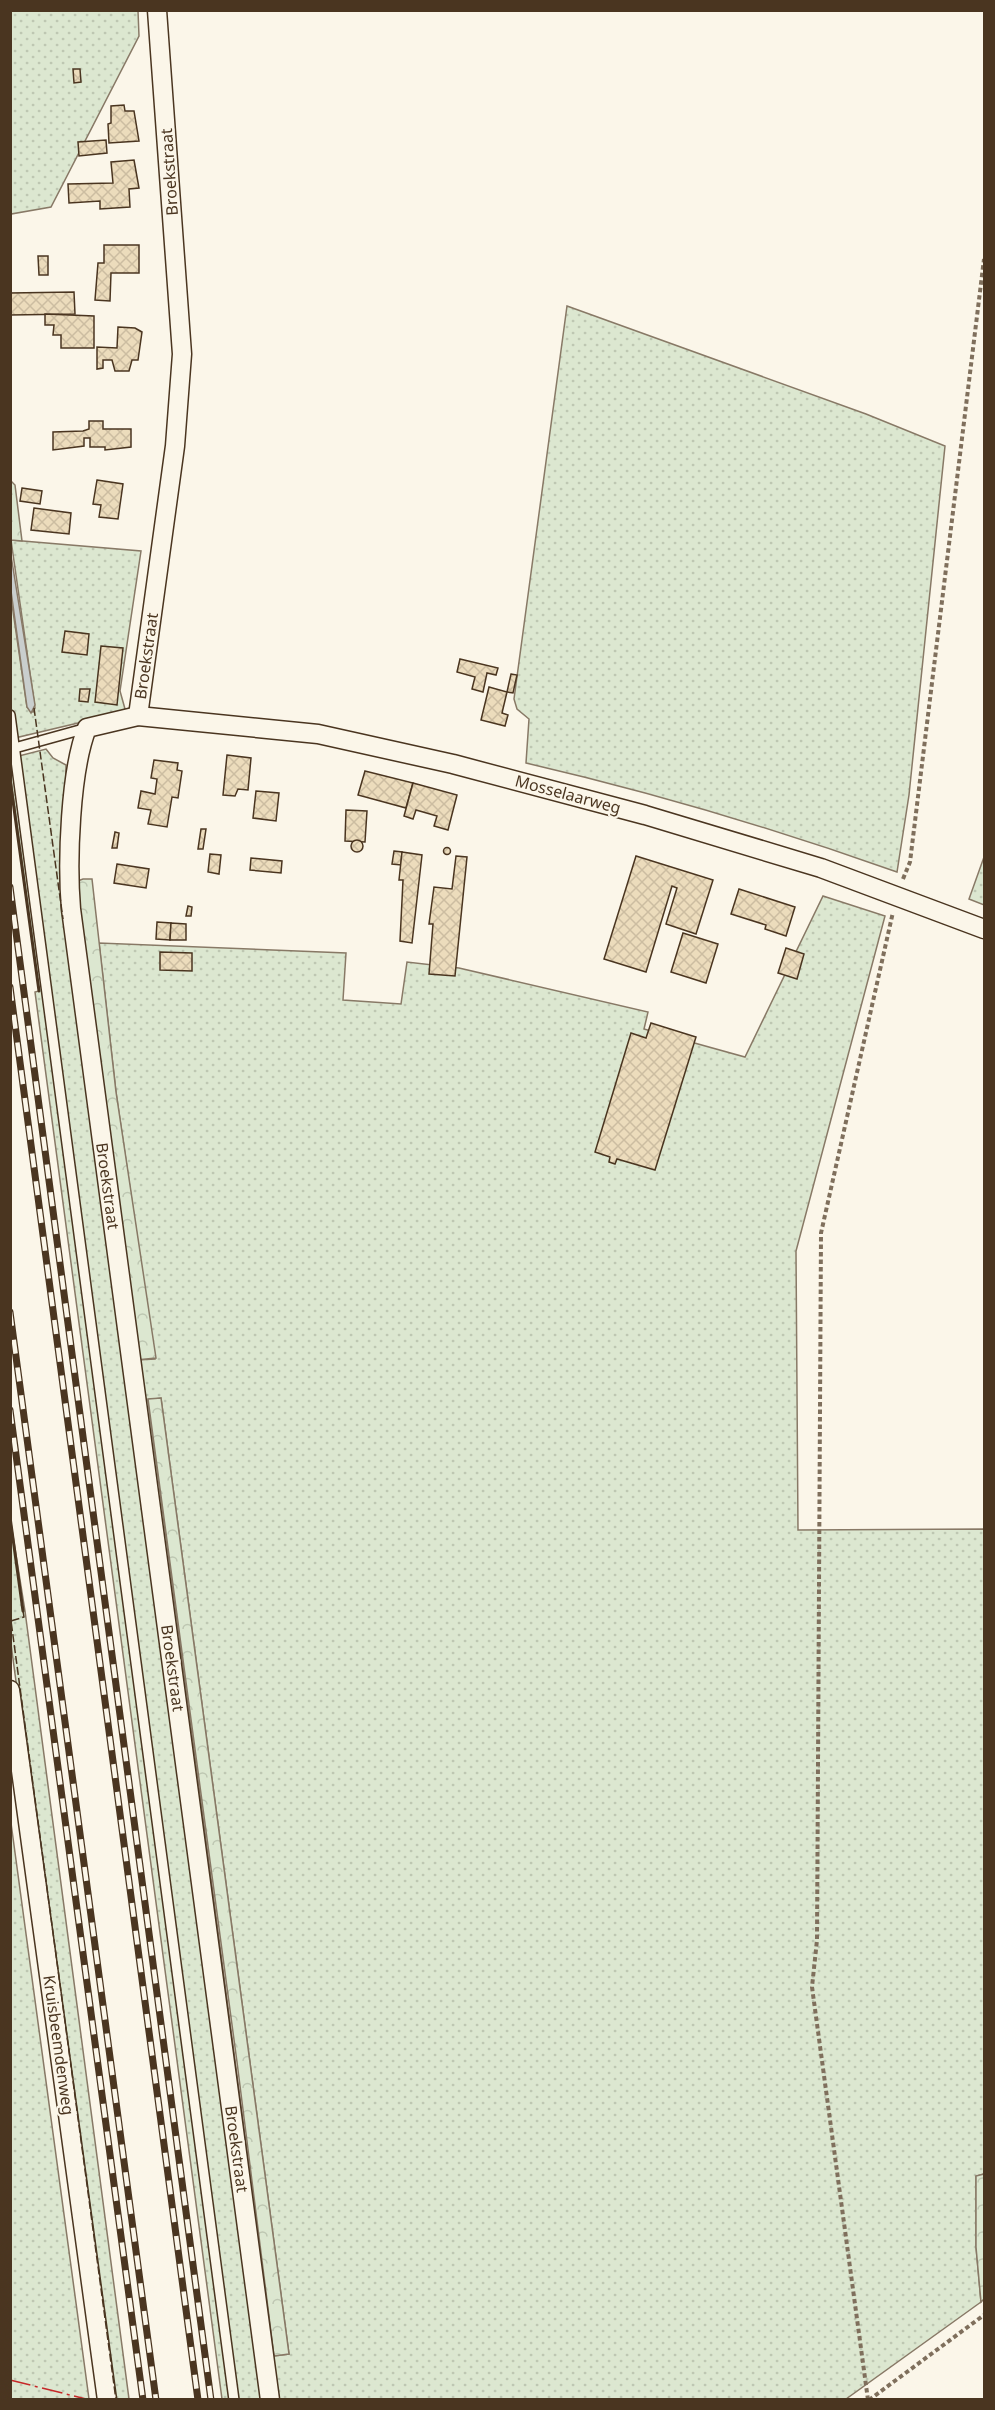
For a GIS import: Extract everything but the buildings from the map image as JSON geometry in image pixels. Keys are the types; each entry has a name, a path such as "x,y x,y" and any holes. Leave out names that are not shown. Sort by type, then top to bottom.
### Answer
{"street":[{"name":"Broekstraat","path":"157,10 182,354 175,446 138,716 87,728 80,745 71,838 71,909 270,2400"},
{"name":"Mosselaarweg","path":"138,716 318,734 453,764 645,815 821,868 984,929"},
{"name":"Kruisbeemdenweg","path":"10,1690 107,2400"}],"lane":[{"path":"10,715 234,2400"},
{"path":"13,748 87,728"}],"path":[{"path":"984,259 910,862 896,895 821,1233 818,1940 812,1987 869,2400 984,2315"}],"green space":[{"path":"11,11 138,11 139,36 51,207 11,214"},
{"path":"567,306 866,414 945,446 909,795 897,872 713,812 526,763 529,719 517,709 514,699"},
{"path":"11,481 15,485 22,541 11,540"},
{"path":"11,540 141,551 120,691 125,709 116,714 15,738 11,742 10,591 27,707 33,712 35,708"},
{"path":"46,749 53,758 66,765 65,806 265,2399 222,2399 35,992 39,991 11,779 10,755 19,756"},
{"path":"984,857 984,905 969,899"},
{"path":"92,879 116,1092 156,1358 136,1360 75,882"},
{"path":"823,896 885,916 796,1251 798,1530 984,1529 984,2174 976,2176 976,2247 981,2302 846,2399 275,2399 136,1360 155,1359 116,1092 99,943 346,953 343,1000 401,1004 407,962 459,968 648,1012 644,1029 745,1057","holes":["161,1398 289,2354 274,2356 148,1400"]},
{"path":"161,1398 289,2354 274,2356 148,1399"},
{"path":"10,1517 25,1611 129,2399 112,2399 11,1644"},
{"path":"11,1823 89,2399 11,2399"},
{"path":"984,2174 984,2299 981,2302 976,2247 976,2176"}],"shaded area":[{"path":"10,549 35,705 31,713 27,707 11,591"}],"railway":[{"path":"10,887 211,2400"},
{"path":"10,987 198,2400"},
{"path":"10,1312 156,2400"},
{"path":"10,1410 143,2400"}],"fence":[{"path":"34,708 63,919"},
{"path":"23,1611 24,1617 11,1621 116,2400"}],"wall":[{"path":"10,779 39,991"},
{"path":"10,1517 23,1611"}],"power":[{"path":"10,2380 90,2400"}]}
